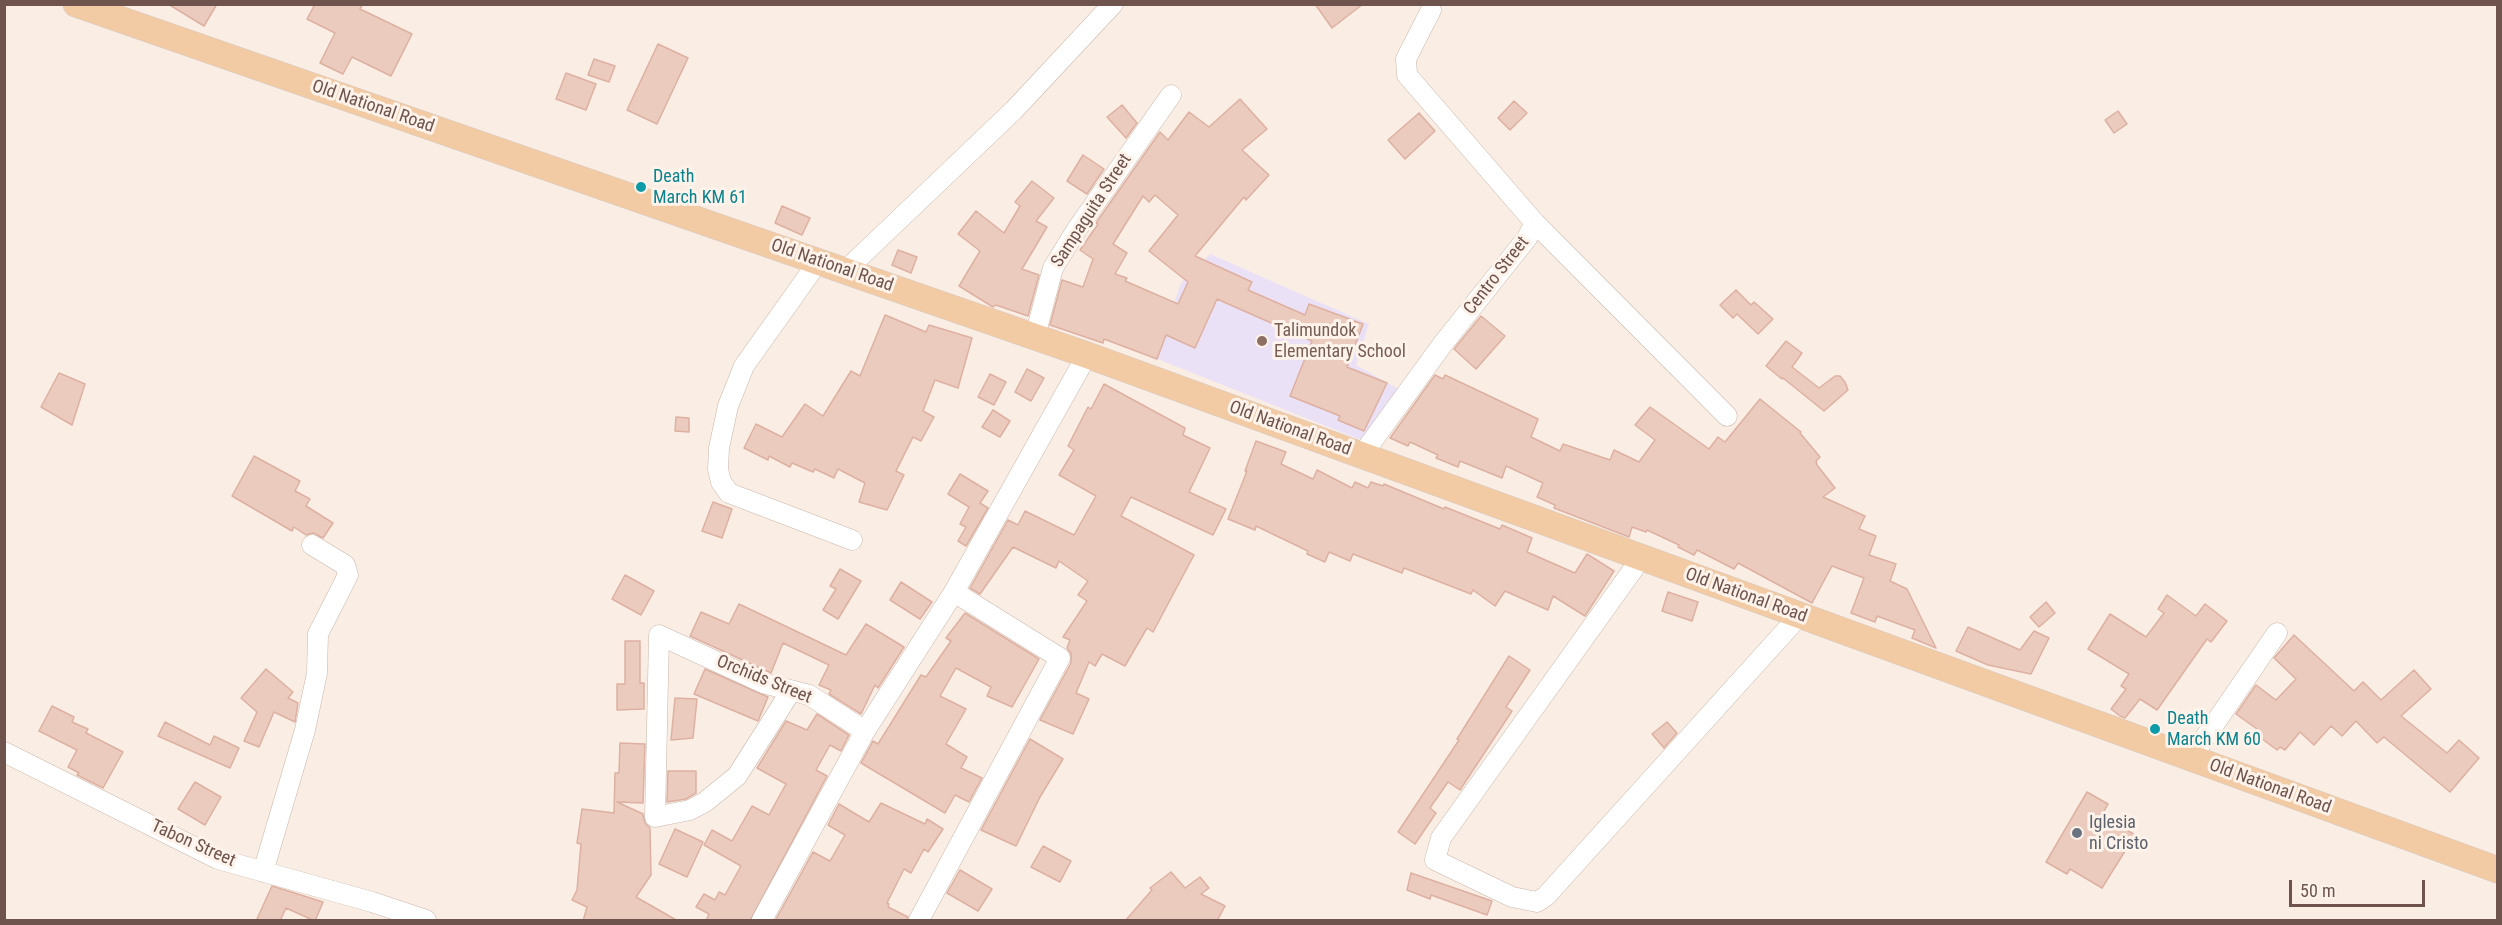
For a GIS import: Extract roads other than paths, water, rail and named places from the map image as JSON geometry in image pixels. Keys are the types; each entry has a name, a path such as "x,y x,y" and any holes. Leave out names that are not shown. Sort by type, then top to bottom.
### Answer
{"main road":[{"name":"Old National Road","path":"76,4 1087,354 2498,870"}],"street":[{"path":"845,271 1014,110 1113,4"},
{"name":"Centro Street","path":"1362,455 1442,345 1527,238 1536,223 1407,75 1406,59 1431,10"},
{"name":"Sampaguita Street","path":"1035,336 1053,268 1077,229 1171,95"},
{"path":"1536,223 1727,416"},
{"path":"818,262 744,366 728,406 719,448 718,469 721,482 729,493 852,540"},
{"path":"762,921 865,731 954,592 1087,354"},
{"path":"263,872 305,730 317,673 318,634 348,575 345,565 312,545"},
{"path":"1642,557 1441,838 1436,861 1512,897 1538,902 1546,896 1800,615"},
{"path":"919,921 1060,658 954,592"},
{"path":"2191,758 2277,633"},
{"name":"Orchids Street","path":"791,691 737,776 705,802 690,810 655,817 659,635 763,683 809,695 865,731"},
{"name":"Tabon Street","path":"4,752 218,859 372,902 426,921"}],"place":[{"name":"Death March KM 61","path":"641,187"},
{"name":"Talimundok Elementary School","path":"1262,341"},
{"name":"Death March KM 60","path":"2155,729"},
{"name":"Iglesia ni Cristo","path":"2077,833"}]}
